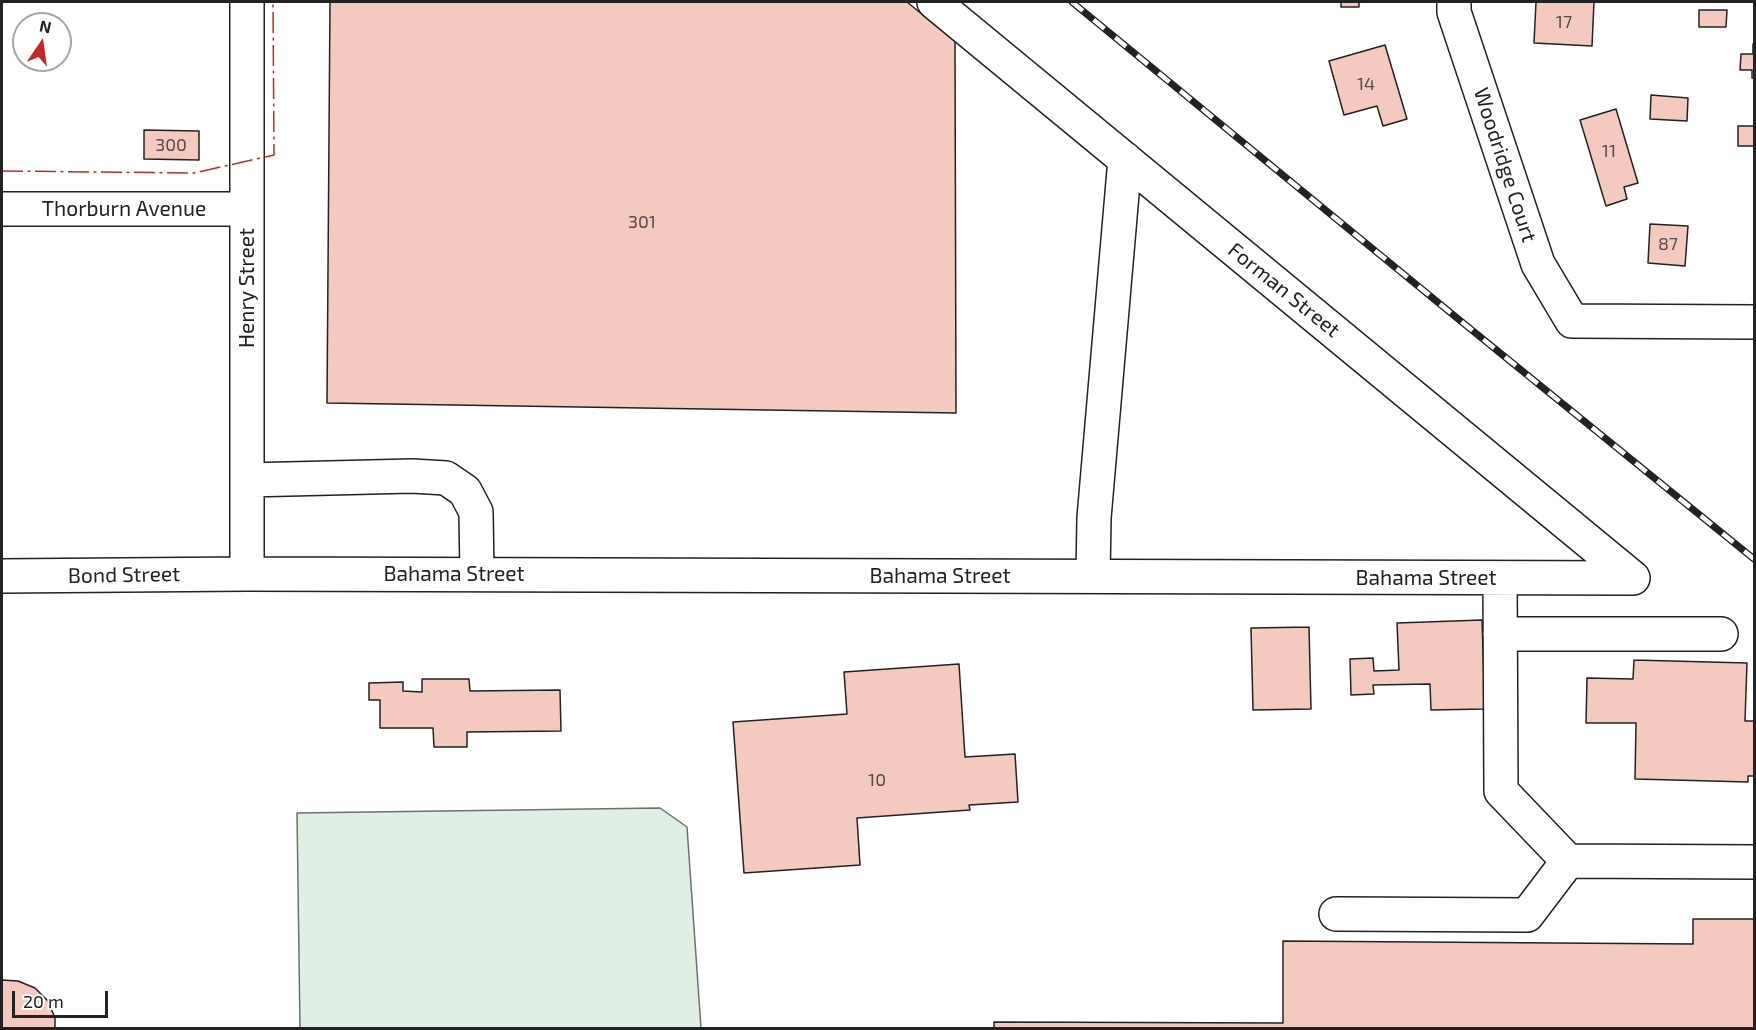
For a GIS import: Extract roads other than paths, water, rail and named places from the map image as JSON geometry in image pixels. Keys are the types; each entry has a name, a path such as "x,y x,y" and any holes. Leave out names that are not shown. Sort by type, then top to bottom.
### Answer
{"street":[{"name":"Henry Street","path":"247,2 247,574"},
{"name":"Forman Street","path":"934,2 1633,578"},
{"name":"Woodridge Court","path":"1454,2 1454,12 1538,264 1572,321 1755,322"},
{"path":"1093,576 1095,506 1125,159"},
{"name":"Thorburn Avenue","path":"2,209 248,209"},
{"path":"247,480 412,476 446,478 465,491 476,512 477,574"},
{"name":"Bahama Street","path":"247,574 1633,578"},
{"name":"Bond Street","path":"2,576 247,574"},
{"path":"1500,578 1501,791 1568,861 1755,862"},
{"path":"1500,634 1721,634"},
{"path":"1336,914 1527,915 1568,861"}],"railway":[{"path":"1072,2 1754,559"}]}
